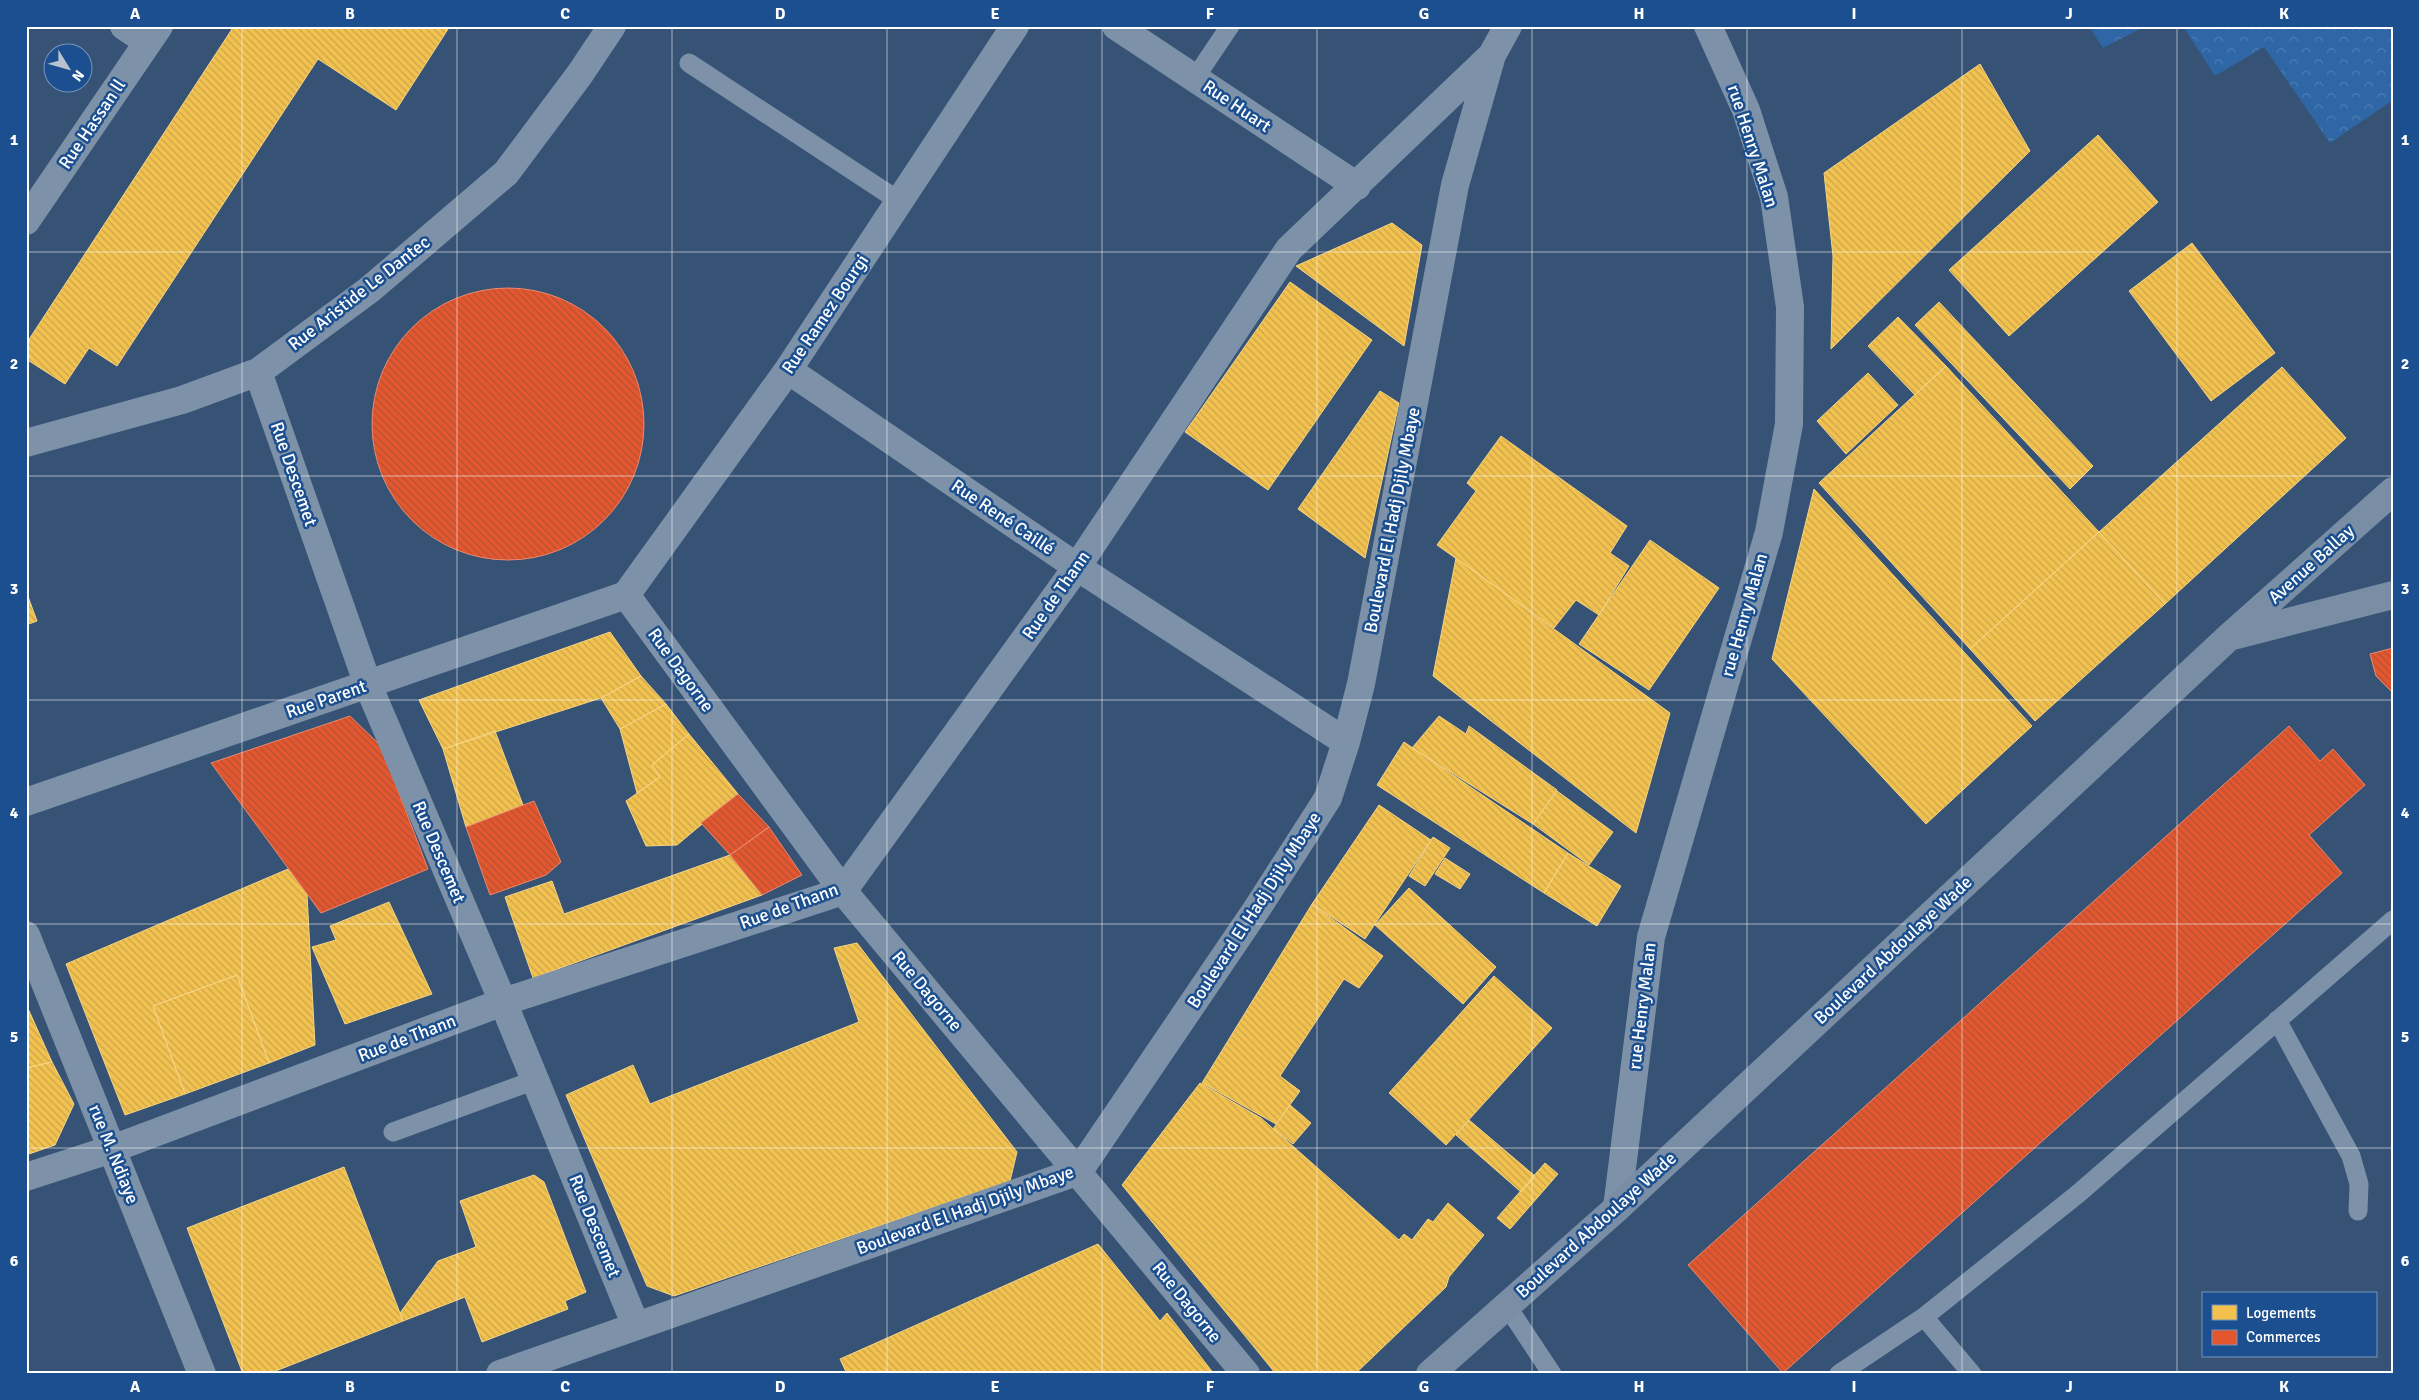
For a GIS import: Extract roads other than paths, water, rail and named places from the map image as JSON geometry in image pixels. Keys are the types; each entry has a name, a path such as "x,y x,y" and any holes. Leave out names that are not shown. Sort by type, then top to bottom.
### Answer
{"street":[{"path":"124,26 153,34"},
{"name":"Rue Aristide Le Dantec","path":"26,443 182,400 258,372 369,290 506,173 580,74 612,26"},
{"name":"Rue Ramez Bourgi","path":"626,595 788,370 1015,26"},
{"name":"Rue Huart","path":"1116,26 1357,186"},
{"name":"Boulevard El Hadj Djily Mbaye","path":"500,1374 1079,1171 1258,907 1328,798 1346,742 1361,684 1455,185 1492,55 1508,26"},
{"name":"rue Henry Malan","path":"1617,1208 1651,937 1769,532 1789,424 1790,307 1774,197 1746,110 1708,26"},
{"name":"Rue Hassan ll","path":"26,221 153,34"},
{"name":"Rue de Thann","path":"26,1177 112,1149 503,1002 843,891 1077,567 1289,249 1492,55"},
{"name":"Rue René Caillé","path":"788,370 1077,567 1346,742"},
{"name":"Rue Descemet","path":"258,372 368,685 503,1002 636,1326"},
{"name":"Avenue Ballay","path":"2230,637 2393,491"},
{"name":"Rue Parent","path":"26,802 626,595"},
{"name":"Rue Dagorne","path":"626,595 843,891 1079,1171 1246,1374"},
{"name":"Boulevard Abdoulaye Wade","path":"1430,1374 1617,1208 2230,637 2393,595"},
{"name":"rue M. Ndiaye","path":"26,935 202,1374"}],"lane":[{"path":"1195,78 1230,26"},
{"path":"689,63 899,201"},
{"path":"1839,1374 1924,1317 2079,1193 2393,920"},
{"path":"2277,1020 2351,1156 2360,1184 2358,1211"},
{"path":"393,1132 535,1080"},
{"path":"1506,1306 1552,1374"},
{"path":"1924,1317 1972,1374"}]}
